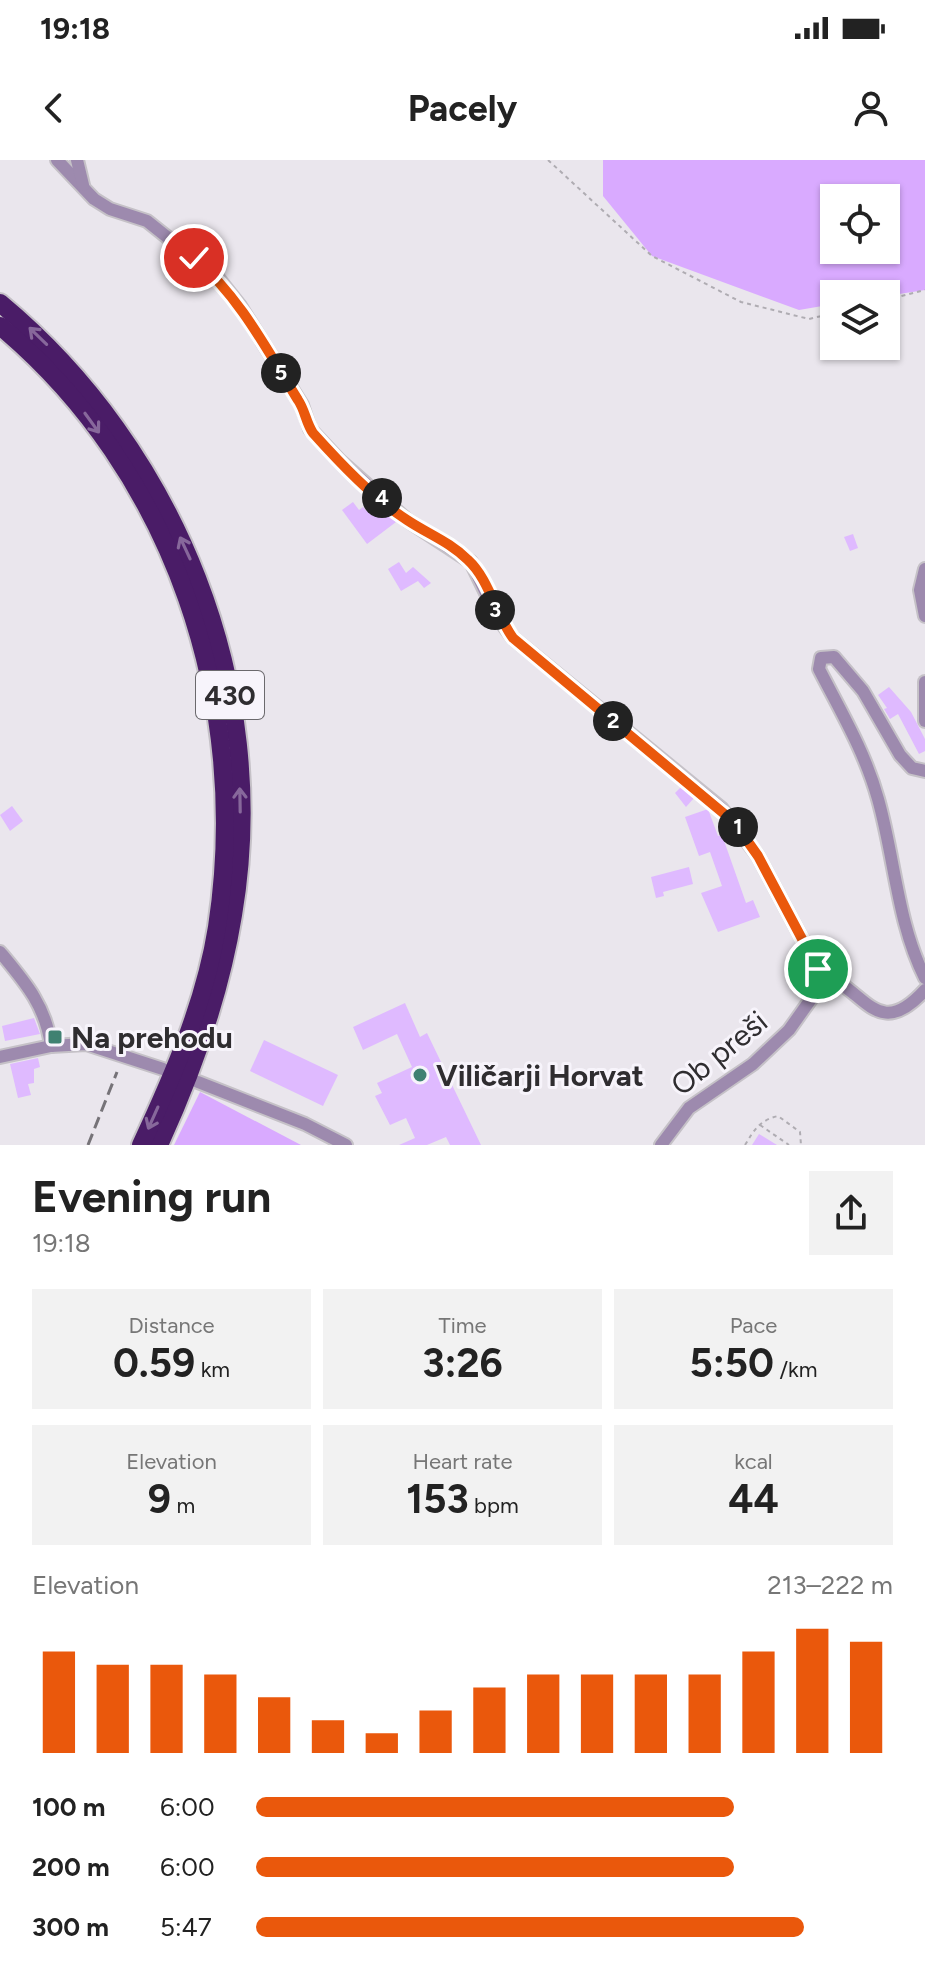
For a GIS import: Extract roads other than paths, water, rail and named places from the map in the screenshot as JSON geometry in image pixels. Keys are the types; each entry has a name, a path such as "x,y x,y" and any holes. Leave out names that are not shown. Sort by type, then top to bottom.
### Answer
{"highway":[{"name":"430","path":"0,303 38,335 90,393 145,470 189,556 226,670 237,734 241,795 234,913 206,1027 159,1145"},
{"name":"430","path":"0,326 27,348 88,417 131,478 174,562 209,669 222,743 226,848 216,929 186,1038 141,1145"}],"street":[{"path":"57,160 83,189 110,209 147,221 217,277 240,306 302,405 310,429 339,460 407,520 452,546 471,562 498,618 513,638 734,822 758,856 820,975 831,977 863,1004 885,1013 910,1006 925,990"},
{"path":"77,160 83,189"},
{"path":"925,569 920,590 925,616"},
{"path":"925,771 912,768 900,755 880,717 846,669 834,657 826,655 821,658 819,669 858,743 878,798 908,941 925,978"},
{"path":"925,682 925,721"},
{"path":"0,952 45,1013 51,1046"},
{"name":"Ob preši","path":"661,1145 689,1108 753,1064 789,1030 816,992 820,975"},
{"path":"0,1057 51,1046 86,1044 163,1069"},
{"path":"198,1082 305,1124 346,1145"}],"railway":[{"path":"88,1145 117,1072"}],"place":[{"name":"Na prehodu","path":"55,1037"},
{"name":"Viličarji Horvat","path":"420,1075"}]}
